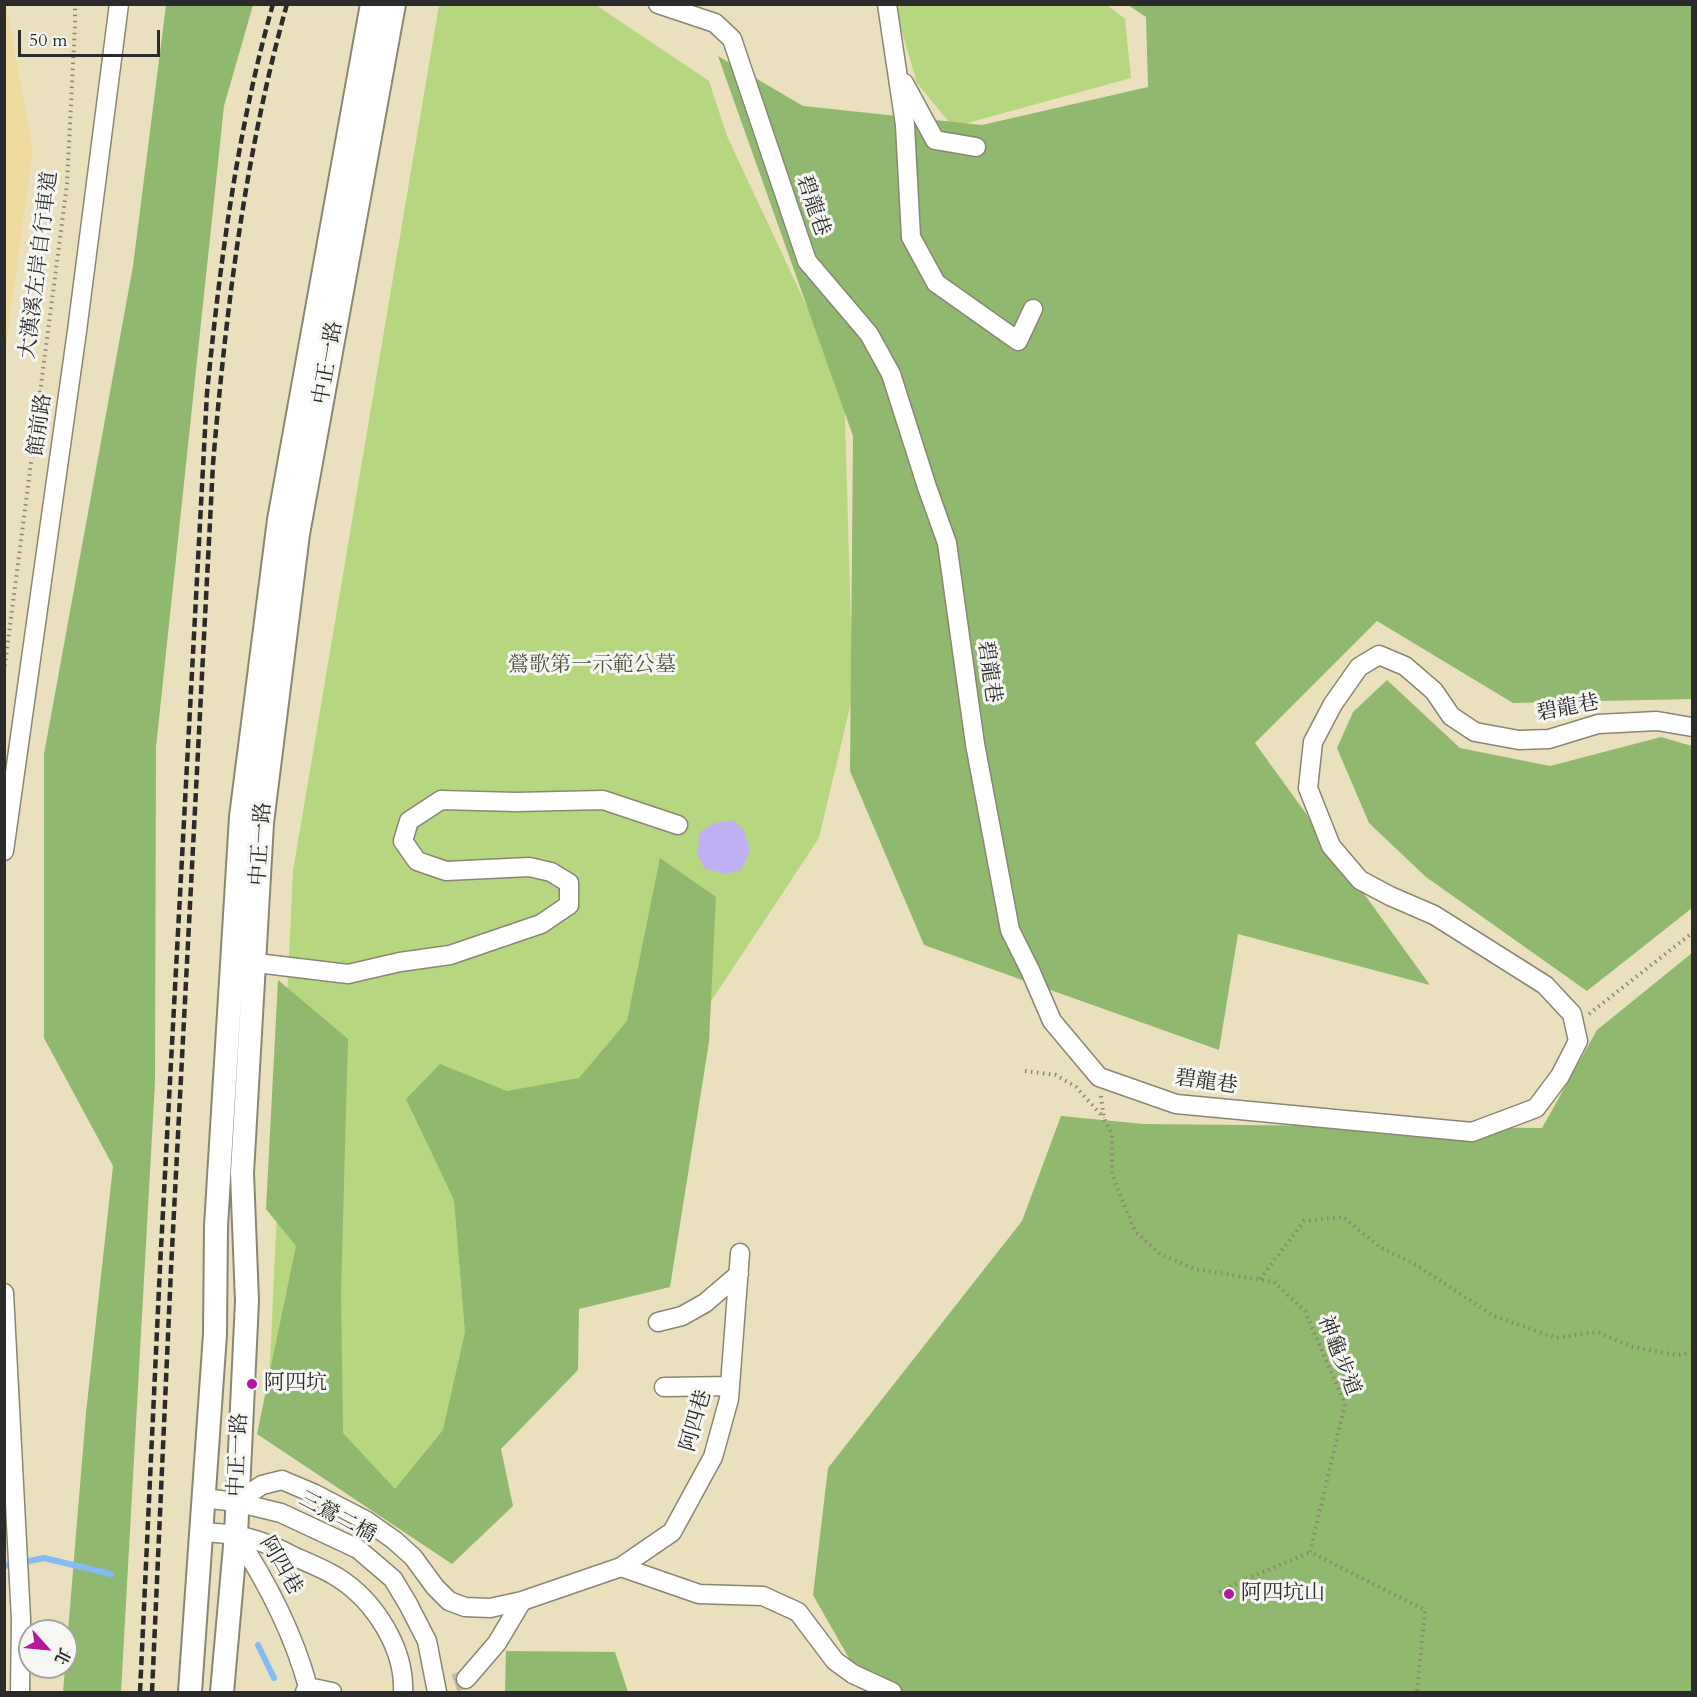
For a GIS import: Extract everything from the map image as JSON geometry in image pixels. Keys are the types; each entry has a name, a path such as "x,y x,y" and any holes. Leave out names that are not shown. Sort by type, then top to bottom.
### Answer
{"main road":[{"name":"中正一路","path":"190,1692 215,1334 216,1226 241,817 279,520 372,4"},
{"name":"中正一路","path":"222,1692 236,1535 247,1300 242,1173 256,962 262,823 298,534 394,4"}],"street":[{"name":"館前路","path":"4,851 77,331 118,4"},
{"name":"碧龍巷","path":"658,4 715,23 732,39 807,261 869,334 891,374 947,543 975,744 1010,930 1030,969 1052,1021 1099,1077 1176,1104 1472,1132 1536,1108 1560,1076 1578,1041 1572,1014 1545,985 1434,915 1390,897 1360,880 1332,846 1308,788 1313,742 1333,704 1359,667 1379,655 1405,666 1434,691 1451,716 1475,732 1519,740 1549,739 1598,724 1657,721 1692,727"},
{"path":"886,4 905,125 911,237 936,283 1018,341 1033,309"},
{"path":"897,71 935,140 976,147"},
{"path":"232,960 348,974 400,962 450,955 541,924 569,905 569,883 551,872 529,867 446,872 417,861 403,842 410,821 441,800 516,802 603,800 678,825"},
{"name":"阿四巷","path":"236,1502 262,1485 282,1480 348,1511 394,1540 413,1557 435,1587 449,1601 465,1607 490,1608 522,1601 621,1567 672,1532 713,1457 729,1399 740,1252"},
{"path":"658,1322 681,1316 705,1303 739,1274"},
{"path":"4,1293 21,1619 20,1692"},
{"path":"664,1387 730,1386"},
{"name":"三鶯二橋","path":"204,1498 236,1502 281,1513 358,1549 393,1579 427,1641 437,1692"},
{"path":"202,1532 236,1535 280,1550 337,1577 371,1606 392,1642 404,1677 403,1692"},
{"name":"阿四巷","path":"236,1535 261,1572 272,1594 299,1655 306,1690 332,1692"},
{"path":"621,1567 699,1594 763,1596 798,1612 835,1661 853,1674 892,1692"},
{"path":"466,1678 497,1643 522,1601"}],"path":[{"name":"大漢溪左岸自行車道","path":"4,672 67,184 75,4"},
{"path":"1574,1025 1692,933"},
{"path":"1025,1071 1056,1075 1076,1088 1104,1119"},
{"name":"神龜步道","path":"1099,1077 1104,1119 1112,1134 1112,1174 1135,1231 1160,1254 1195,1269 1274,1281 1305,1311 1345,1404 1310,1552"},
{"path":"1260,1279 1304,1221 1343,1217 1381,1248 1413,1263 1494,1316 1556,1338 1597,1332 1633,1347 1677,1355 1692,1352"},
{"path":"1219,1592 1244,1578 1310,1552 1425,1610 1417,1692"}],"green space":[{"path":"166,5 253,5 224,106 156,747 155,1082 121,1692 63,1692 64,1679 78,1679 78,1619 69,1619 86,1413 113,1166 44,1038 44,754 133,266"},
{"name":"鶯歌第一示範公墓","path":"439,5 596,5 709,81 727,136 844,386 853,694 819,838 647,1098 409,1525 267,1426 293,871"},
{"path":"894,5 1107,5 1125,19 1131,78 953,127 917,83"},
{"path":"1128,5 1692,5 1692,699 1513,703 1377,621 1255,743 1430,985 1238,934 1219,1050 924,945 850,771 853,436 718,56 803,106 982,125 1148,87 1146,17"},
{"path":"1387,680 1460,748 1550,766 1661,737 1692,746 1692,908 1587,991 1426,877 1369,823 1337,748 1353,712"},
{"path":"660,858 716,897 709,1042 670,1287 579,1309 578,1370 501,1449 513,1506 452,1564 257,1434 296,1246 266,1209 278,980 348,1039 341,1291 343,1433 395,1489 443,1430 465,1332 454,1200 406,1099 440,1064 507,1091 579,1078 627,1021"},
{"path":"1692,953 1692,1692 903,1692 850,1660 813,1595 828,1468 1022,1221 1061,1116 1143,1124 1542,1128 1597,1030"},
{"path":"506,1651 615,1652 628,1692 505,1692"}],"sand":[{"path":"4,5 6,5 33,149 5,355"}],"building":[{"path":"732,820 744,830 750,850 741,870 725,874 704,868 697,853 700,832 713,824"}],"waterway":[{"name":"阿四坑","path":"4,1566 44,1558 111,1574"},
{"name":"阿四坑","path":"258,1645 274,1678"}],"tunnel":[{"path":"429,1692 466,1679"}],"railway":[{"path":"140,1692 160,1267 207,393 231,197 249,100 273,4"},
{"path":"152,1692 171,1269 213,464 224,348 239,232 260,118 287,4"}],"place":[{"name":"阿四坑","path":"252,1384"},
{"name":"阿四坑山","path":"1229,1594"}]}
